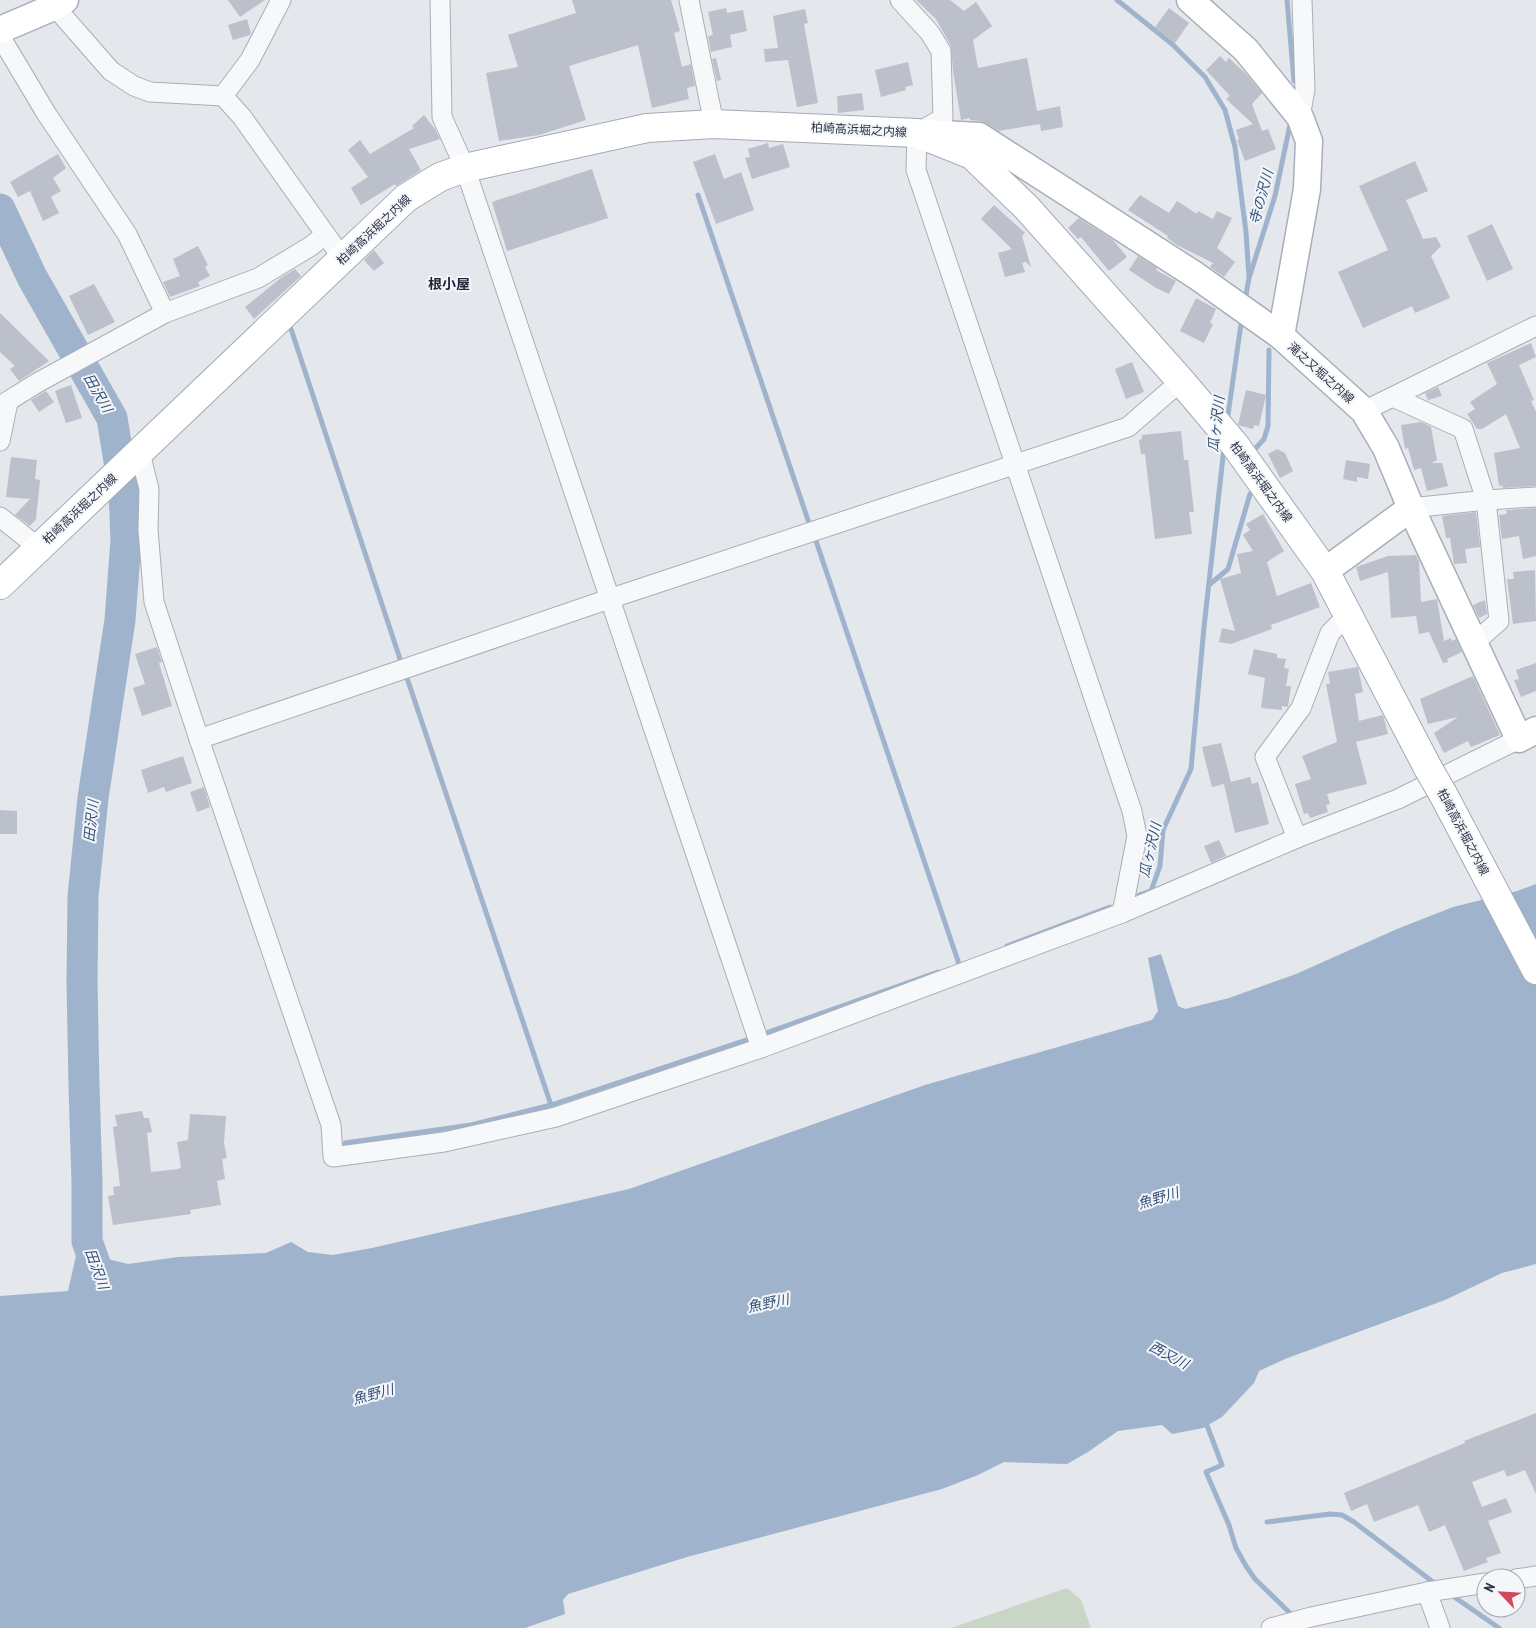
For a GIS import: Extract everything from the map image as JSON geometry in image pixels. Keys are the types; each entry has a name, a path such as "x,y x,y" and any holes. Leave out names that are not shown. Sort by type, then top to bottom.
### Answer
{"main road":[{"name":"滝之又堀之内線","path":"1190,0 1246,50 1300,118 1310,141 1307,189 1281,336 1364,411 1386,448 1411,508 1474,643 1528,734"},
{"path":"0,30 57,2"},
{"name":"柏崎高浜堀之内線","path":"0,585 406,198 440,177 464,168 647,128 714,124 917,133 972,155 1027,208 1181,381 1235,445 1324,571 1536,970"},
{"path":"917,133 979,136 1195,275 1281,336"},
{"path":"1324,571 1411,508"}],"street":[{"path":"223,96 250,60 282,0"},
{"path":"440,0 442,117 464,168 761,1048"},
{"path":"689,0 714,124"},
{"path":"900,0 930,32 940,51 942,118 917,133 916,170 1132,812 1137,836 1122,913"},
{"path":"1300,118 1305,89 1302,0"},
{"path":"57,2 111,71 134,86 150,92 223,96 242,117 343,259"},
{"path":"0,36 46,113 127,234 165,313"},
{"path":"0,440 4,404 165,313 258,278 311,246 325,235"},
{"path":"1364,411 1536,326"},
{"path":"199,739 609,599 1128,427 1181,381"},
{"path":"1393,397 1463,429 1486,500 1500,620 1474,643"},
{"path":"135,457 149,489 148,530 154,602 331,1125 333,1157 444,1142 556,1117 761,1048 1122,913 1297,838 1398,799 1528,734"},
{"path":"1411,508 1536,497"},
{"path":"0,517 39,548"},
{"path":"1297,838 1265,757 1300,708 1330,633 1347,616"},
{"path":"1272,1628 1311,1617 1430,1592 1476,1585"},
{"path":"1430,1592 1440,1628"}],"green space":[{"path":"1067,1588 1081,1600 1091,1628 951,1628"}],"water":[{"name":"魚野川","path":"1536,884 1536,1264 1502,1273 1445,1300 1285,1359 1259,1371 1254,1383 1222,1417 1203,1428 1172,1434 1162,1425 1118,1431 1067,1464 1004,1462 978,1475 942,1489 687,1557 568,1594 563,1600 565,1614 525,1628 0,1628 0,1296 68,1291 78,1247 96,1245 103,1257 128,1264 178,1257 266,1253 291,1242 308,1252 333,1255 372,1248 629,1189 925,1085 1152,1020 1158,1011 1148,958 1161,954 1178,1006 1185,1009 1229,998 1296,974 1397,929 1453,907 1517,891"}],"building":[{"path":"228,0 265,0 240,17"},
{"path":"572,0 671,0 680,31 674,33 682,67 691,64 695,86 687,88 689,99 652,108 638,45 569,66 586,120 539,135 499,141 486,73 518,67 508,35 576,13"},
{"path":"916,0 950,0 964,11 976,2 992,26 973,40 978,68 1027,58 1037,111 1060,106 1063,127 1041,131 1040,124 999,131 980,121 970,120 970,118 961,120 951,46 936,19"},
{"path":"726,8 727,13 743,10 747,31 730,35 732,47 711,52 708,36 713,35 708,12"},
{"path":"1169,8 1189,23 1175,43 1155,27"},
{"path":"805,9 808,23 804,24 818,103 797,107 788,60 765,62 764,49 778,48 773,16"},
{"path":"247,19 250,35 233,40 228,25"},
{"path":"1220,56 1226,62 1229,58 1262,93 1252,104 1262,131 1268,129 1276,149 1245,161 1237,140 1239,139 1236,130 1253,124 1226,99 1230,96 1206,70"},
{"path":"716,58 721,80 717,81 712,59"},
{"path":"908,62 913,85 905,87 906,90 881,97 875,70"},
{"path":"862,93 864,110 838,113 837,96"},
{"path":"424,115 440,139 409,149 421,170 361,205 351,188 368,177 348,150 360,140 370,154 414,128 412,126"},
{"path":"768,143 769,148 783,144 790,167 752,179 745,158 750,157 748,149"},
{"path":"58,154 66,168 53,178 61,191 51,197 59,213 43,221 30,191 18,197 10,182"},
{"path":"715,154 724,179 741,172 754,210 716,224 693,162"},
{"path":"1415,161 1428,191 1406,200 1423,239 1436,237 1441,246 1431,256 1450,298 1415,313 1412,306 1363,328 1338,272 1388,250 1359,186"},
{"path":"592,169 608,218 507,251 492,202"},
{"path":"1140,195 1169,213 1177,201 1197,214 1198,211 1213,219 1217,211 1232,218 1217,248 1235,262 1224,277 1210,267 1213,263 1177,245 1167,238 1168,236 1128,210"},
{"path":"994,205 1025,233 1022,236 1031,267 1026,262 1022,263 1025,272 1005,277 998,253 1012,249 981,219"},
{"path":"1079,218 1113,240 1127,257 1109,271 1081,237 1078,239 1068,228"},
{"path":"1492,224 1513,269 1487,281 1467,236"},
{"path":"198,246 208,265 205,267 210,276 198,282 200,286 170,297 163,282 180,276 173,259"},
{"path":"374,250 384,263 374,271 364,260"},
{"path":"1138,256 1157,268 1156,270 1176,281 1169,294 1156,288 1129,270"},
{"path":"295,269 301,276 254,319 245,307"},
{"path":"94,284 115,322 88,335 69,296"},
{"path":"1196,298 1216,309 1210,323 1213,324 1204,343 1180,331"},
{"path":"0,313 49,361 19,381 10,369 15,366 0,352"},
{"path":"1531,343 1536,357 1519,365 1534,400 1531,401 1536,412 1536,486 1503,488 1502,485 1499,486 1494,453 1520,448 1506,414 1482,429 1477,429 1467,414 1475,409 1470,402 1497,384 1487,363"},
{"path":"1132,362 1144,392 1126,399 1115,369"},
{"path":"71,385 82,418 66,423 55,391"},
{"path":"1438,387 1442,396 1428,400 1425,393"},
{"path":"1246,390 1266,395 1259,426 1254,425 1253,429 1238,425"},
{"path":"46,391 54,402 39,412 31,400"},
{"path":"1421,422 1431,427 1437,460 1432,463 1442,463 1448,486 1427,491 1421,468 1414,470 1408,448 1405,449 1401,425"},
{"path":"1181,431 1184,460 1188,460 1194,512 1189,512 1192,534 1155,539 1145,454 1141,454 1139,440 1142,439 1142,435"},
{"path":"1277,449 1285,453 1293,471 1280,478 1268,454"},
{"path":"11,457 37,460 35,479 40,480 36,519 30,526 15,515 30,499 6,497"},
{"path":"1346,460 1370,464 1368,479 1357,477 1357,482 1343,479"},
{"path":"1536,508 1536,556 1523,559 1519,536 1502,539 1499,515 1507,514 1506,510"},
{"path":"1476,512 1480,547 1465,549 1467,563 1454,564 1450,538 1446,538 1442,516"},
{"path":"1263,514 1284,551 1267,562 1277,596 1311,583 1320,607 1271,625 1272,629 1231,644 1219,642 1222,628 1235,631 1220,579 1241,573 1237,554 1253,551 1243,535 1250,530 1246,524"},
{"path":"1416,555 1419,561 1421,602 1437,599 1444,641 1451,638 1452,641 1456,639 1462,652 1447,659 1448,662 1443,663 1429,632 1419,634 1416,616 1391,618 1388,572 1360,581 1356,567 1388,556"},
{"path":"1535,570 1536,621 1513,624 1507,579 1514,579 1513,572"},
{"path":"1485,600 1487,614 1479,618 1473,605"},
{"path":"157,647 162,662 159,663 172,706 142,716 133,688 145,684 135,654"},
{"path":"1254,649 1277,654 1277,658 1286,659 1284,668 1289,669 1286,686 1291,686 1288,707 1282,706 1282,710 1261,708 1265,678 1248,674"},
{"path":"1536,663 1536,691 1521,697 1514,680 1519,679 1516,670"},
{"path":"1358,667 1363,692 1355,694 1359,721 1383,715 1388,734 1356,742 1367,784 1327,794 1330,804 1326,805 1328,812 1310,818 1308,813 1304,814 1295,784 1311,779 1302,756 1337,742 1326,684 1330,684 1328,672"},
{"path":"1473,676 1500,735 1471,747 1468,741 1444,753 1434,733 1458,717 1428,724 1420,699"},
{"path":"1221,743 1231,782 1250,777 1252,784 1258,782 1269,824 1235,833 1224,784 1212,787 1202,747"},
{"path":"183,756 192,783 166,792 164,787 148,793 141,770"},
{"path":"204,787 210,807 197,812 190,792"},
{"path":"0,810 17,811 17,834 0,834"},
{"path":"1219,840 1226,856 1211,863 1204,846"},
{"path":"142,1111 144,1118 149,1118 152,1132 147,1133 151,1172 179,1169 181,1167 177,1142 188,1140 190,1114 226,1116 224,1143 227,1158 222,1159 225,1179 217,1181 221,1205 190,1210 191,1214 113,1225 108,1196 114,1195 113,1187 120,1186 113,1127 117,1126 115,1115"},
{"path":"1536,1413 1536,1494 1525,1470 1507,1477 1504,1470 1472,1482 1482,1507 1506,1498 1512,1512 1488,1521 1501,1553 1486,1558 1488,1562 1464,1571 1445,1525 1429,1532 1418,1505 1374,1522 1367,1504 1351,1511 1344,1493 1465,1443 1464,1441"}],"waterway":[{"name":"瓜ヶ沢川","path":"1117,0 1172,44 1205,77 1225,110 1235,147 1246,232 1249,278 1245,301"},
{"name":"寺の沢川","path":"1287,0 1294,81"},
{"name":"寺の沢川","path":"1250,275 1275,196 1291,120"},
{"path":"698,195 810,526"},
{"name":"田沢川","path":"0,209 32,277 112,418 124,492 126,540 120,620 93,798 83,896 82,982 87,1241 103,1286"},
{"name":"瓜ヶ沢川","path":"1227,422 1242,317"},
{"path":"291,329 402,665"},
{"path":"1255,449 1264,439 1268,426 1269,350"},
{"name":"瓜ヶ沢川","path":"1139,895 1151,891 1160,866 1163,830 1191,769 1204,627 1224,448"},
{"path":"1209,585 1228,569 1250,494"},
{"path":"815,538 959,964"},
{"path":"407,678 551,1105"},
{"path":"1007,946 1110,907"},
{"path":"763,1034 938,972"},
{"path":"345,1143 471,1125 551,1105 752,1038"},
{"name":"西又川","path":"1205,1420 1222,1465 1206,1472 1229,1525 1236,1548 1255,1579 1294,1617"},
{"path":"1267,1522 1330,1514 1342,1515 1437,1585"},
{"path":"1450,1594 1499,1628"}],"district":[{"name":"根小屋","path":"449,284"}]}
